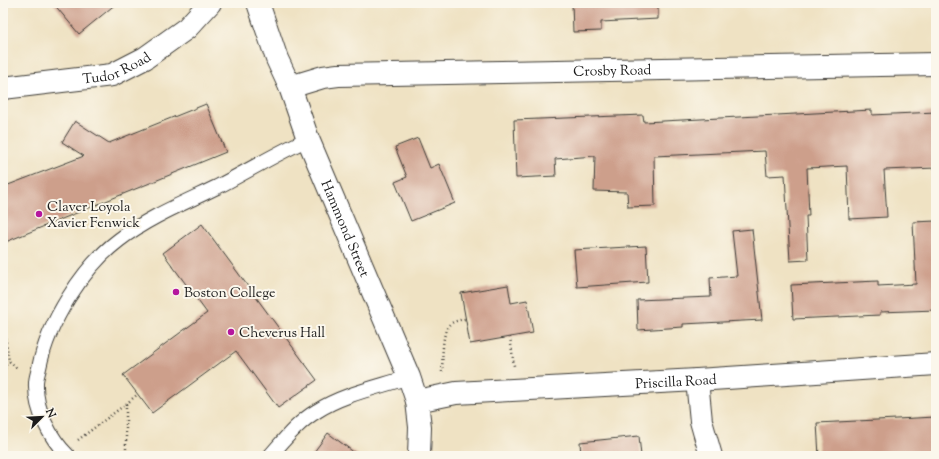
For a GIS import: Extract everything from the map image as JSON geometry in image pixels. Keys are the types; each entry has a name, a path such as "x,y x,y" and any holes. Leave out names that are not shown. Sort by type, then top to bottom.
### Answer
{"street":[{"name":"Tudor Road","path":"3,88 112,75 145,58 187,28 210,3"},
{"name":"Hammond Street","path":"258,3 277,59 290,87 308,139 409,377 417,401 420,427 419,456"},
{"name":"Crosby Road","path":"290,87 323,77 338,75 936,64"},
{"name":"Priscilla Road","path":"417,401 456,393 698,380 936,364"},
{"path":"698,380 701,421 711,456"}],"lane":[{"path":"71,450 57,444 46,424 38,405 36,383 40,360 48,339 59,316 76,287 97,260 119,240 142,225 168,210 218,186 284,150 308,139"},
{"path":"270,456 298,425 316,411 334,402 409,377"}],"path":[{"path":"442,372 445,331 449,325 456,321 465,319"},
{"path":"3,322 9,361 3,372"},
{"path":"510,337 514,367"},
{"path":"9,361 20,370"},
{"path":"71,450 138,394"},
{"path":"126,404 126,456"}],"building":[{"path":"53,3 117,3 79,34"},
{"path":"572,3 658,3 658,19 601,22 601,31 573,32"},
{"name":"Claver Loyola Xavier Fenwick","path":"206,104 226,152 3,243 3,187 84,156 62,142 75,121 109,143"},
{"path":"872,110 872,115 936,112 936,168 884,170 887,217 849,219 847,166 807,168 809,216 806,216 808,260 790,261 785,175 767,176 765,151 654,156 655,206 628,207 627,192 594,191 595,156 555,159 556,176 516,178 514,120 643,115 644,122"},
{"path":"418,138 430,168 439,164 455,203 411,221 395,182 407,177 395,147"},
{"path":"936,221 936,310 880,312 880,315 793,319 791,285 878,281 878,286 916,284 913,222"},
{"name":"Cheverus Hall","path":"202,224 317,380 278,408 236,351 152,413 123,375 207,313 163,253"},
{"path":"752,229 762,320 683,324 683,327 638,330 637,300 711,297 710,278 737,276 732,231"},
{"path":"646,246 648,282 577,287 574,250"},
{"path":"508,285 511,303 527,300 533,333 470,344 461,293"},
{"path":"936,417 936,453 880,456 819,456 817,423"},
{"path":"328,433 359,456 311,456"},
{"path":"639,436 641,456 581,456 580,442"}],"place":[{"name":"Claver Loyola Xavier Fenwick","path":"39,214"},
{"name":"Boston College","path":"176,292"},
{"name":"Cheverus Hall","path":"231,332"}]}
